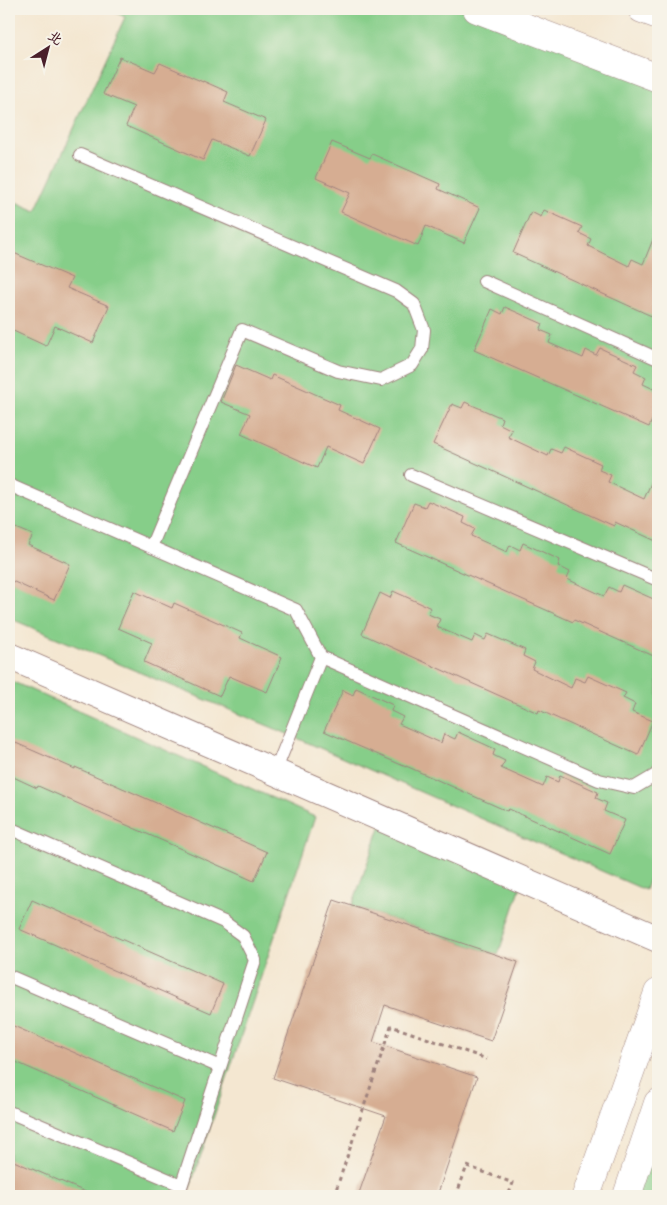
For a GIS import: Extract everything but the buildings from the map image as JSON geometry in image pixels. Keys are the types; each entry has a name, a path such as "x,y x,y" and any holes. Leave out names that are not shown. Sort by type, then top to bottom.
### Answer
{"main road":[{"path":"477,9 658,78"},
{"path":"493,9 528,29"},
{"path":"642,9 658,14"},
{"path":"586,1196 658,993"},
{"path":"627,1196 658,1103"}],"street":[{"path":"9,656 658,939"}],"lane":[{"path":"80,155 396,291 414,304 424,330 422,349 412,365 381,380 338,371 242,330 151,547"},
{"path":"484,281 658,359"},
{"path":"411,475 658,580"},
{"path":"9,485 296,610 321,658 599,780 634,788 658,772"},
{"path":"275,772 321,658"},
{"path":"9,828 224,922 243,936 255,960 180,1191 9,1112"},
{"path":"9,976 220,1067"}],"path":[{"path":"334,1196 390,1026 487,1059"},
{"path":"456,1196 467,1166 513,1183 508,1196"}],"green space":[{"path":"108,9 477,9 658,78 658,855 645,890 290,735 9,618 9,199 36,211 125,17"},
{"path":"9,680 315,817 187,1196 9,1196"},
{"path":"383,819 523,880 498,955 352,906"},
{"path":"658,1103 658,1196 627,1196"}]}
